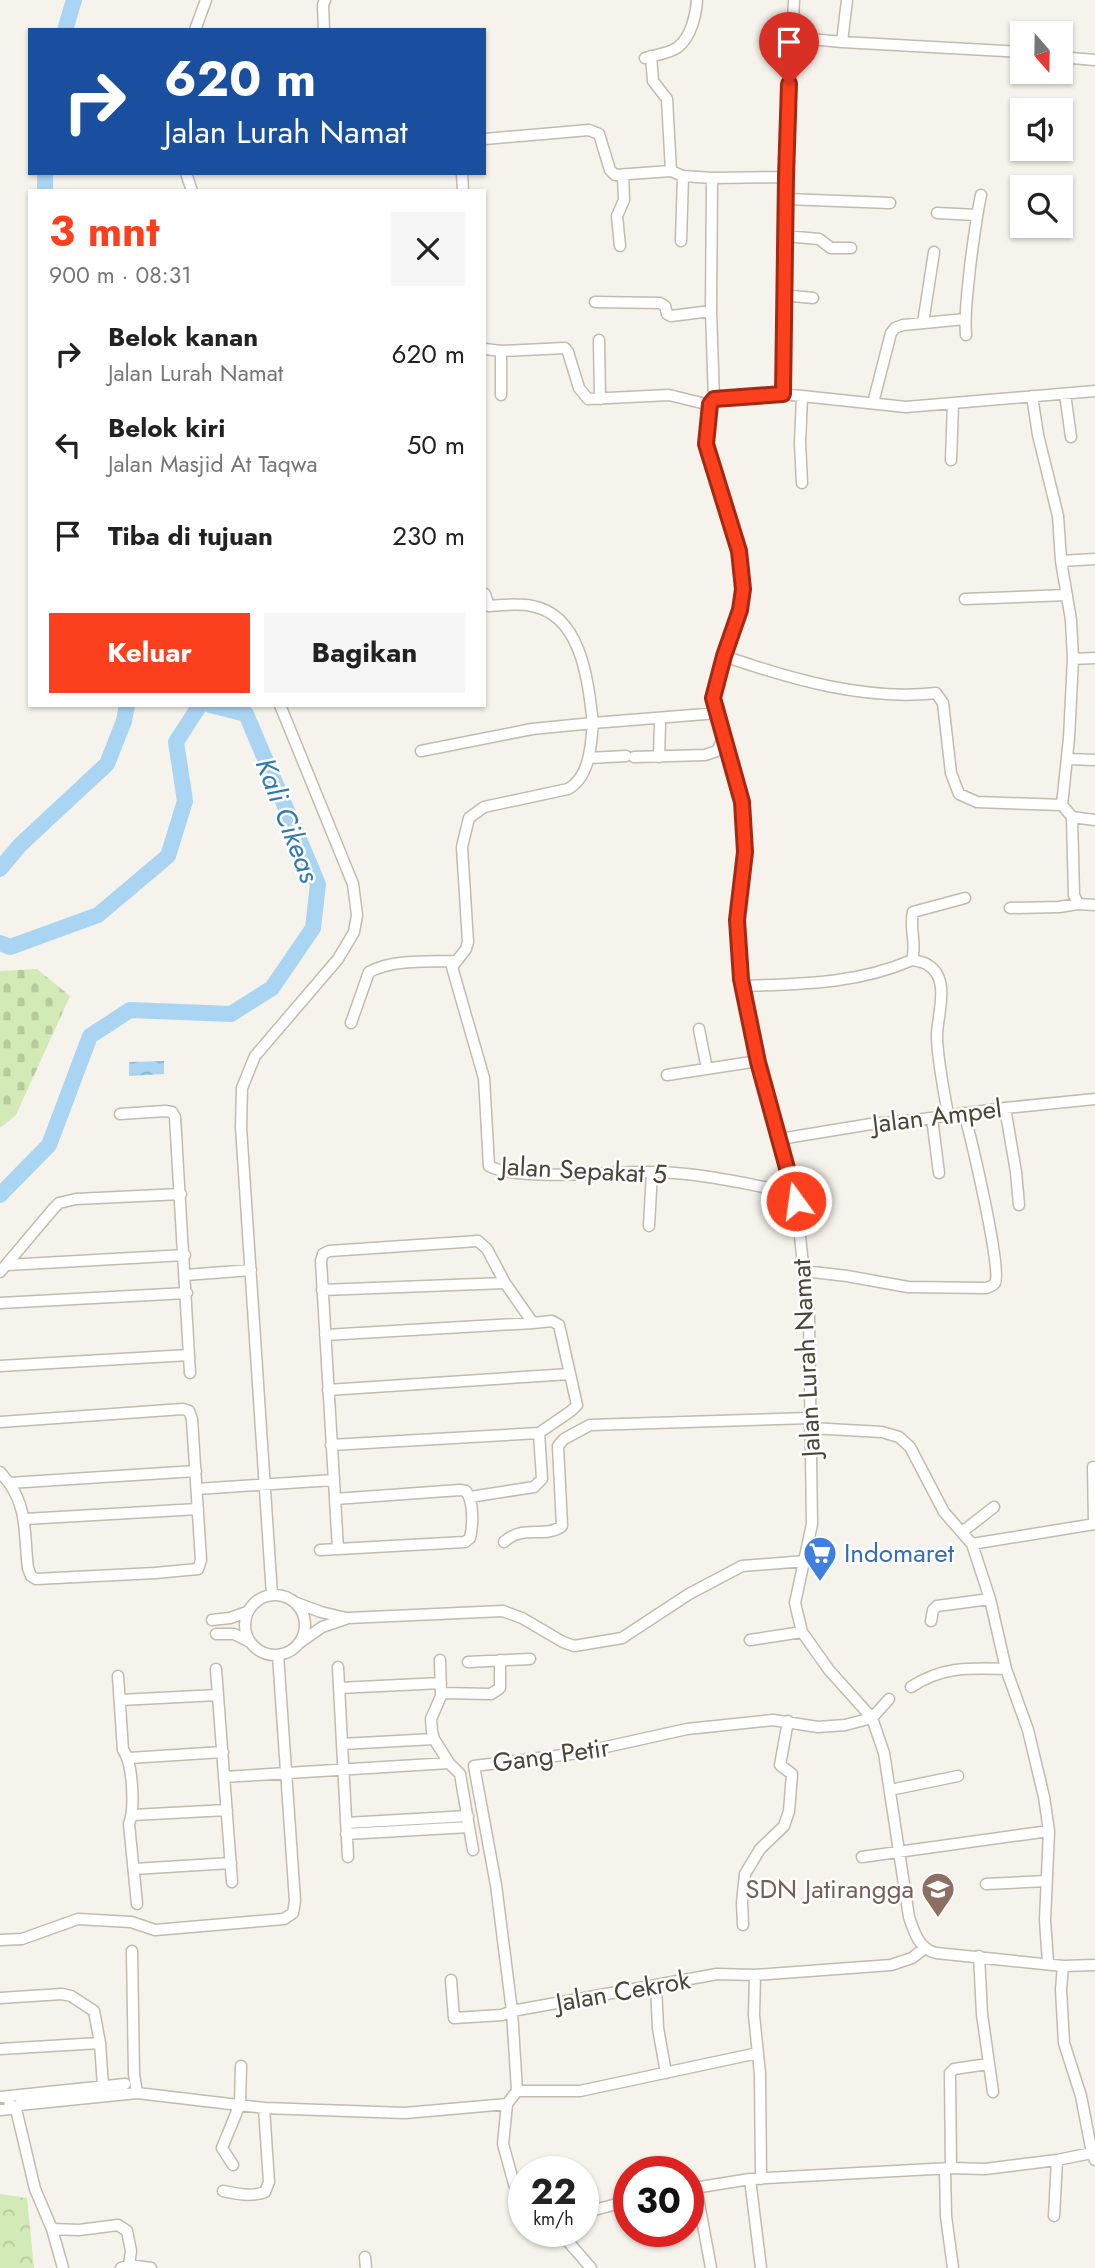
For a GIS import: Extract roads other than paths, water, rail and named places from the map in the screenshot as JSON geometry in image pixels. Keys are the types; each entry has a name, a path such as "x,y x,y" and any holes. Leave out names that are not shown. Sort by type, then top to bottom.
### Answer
{"street":[{"path":"196,28 206,0"},
{"path":"324,28 325,0"},
{"path":"671,172 667,99 653,80 648,57 677,49 688,35 697,0"},
{"path":"783,394 786,177 794,0"},
{"path":"842,42 847,0"},
{"path":"791,37 1010,51"},
{"path":"1073,58 1095,60"},
{"path":"486,139 594,131 599,134 610,170 615,175 671,172 683,176 712,178 786,177"},
{"path":"620,246 617,216 624,200 623,176"},
{"path":"681,241 683,176"},
{"name":"Jalan Lurah Namat","path":"712,178 712,402 706,444 739,551 743,589 740,610 713,698 742,802 745,852 737,920 742,986 758,1062 794,1193 809,1317 812,1524 795,1603 802,1632 829,1670 872,1718 884,1753 909,1917 917,1938 925,1948"},
{"path":"967,335 965,320 976,215 981,195"},
{"path":"786,199 890,203"},
{"path":"937,212 976,215"},
{"path":"785,236 819,239 831,248 851,248"},
{"path":"923,323 934,251"},
{"path":"783,295 813,298"},
{"path":"595,302 660,303 671,316 711,311"},
{"path":"873,403 891,333 895,328 965,320"},
{"path":"599,340 600,399"},
{"path":"486,349 565,348 579,388 588,399 669,395 712,402 783,394 906,407 1095,391"},
{"path":"501,351 501,395"},
{"path":"1065,394 1071,436"},
{"path":"1032,396 1038,435 1058,516 1061,561 1071,621 1073,659 1062,805 1072,817 1074,895 1078,904"},
{"path":"802,397 802,483"},
{"path":"951,460 953,404"},
{"path":"1061,561 1095,559"},
{"path":"965,599 1067,595"},
{"name":"Jalan Sepakat 5","path":"487,607 516,604 534,606 550,612 563,622 575,642 589,687 593,723 589,758 576,785 484,807 469,818 462,847 468,942 452,967 484,1078 489,1166 500,1172 524,1173 652,1172 710,1178 794,1193"},
{"path":"724,656 790,678 877,693 911,696 936,693 943,703 951,774 959,794 977,802 1062,805"},
{"path":"1073,659 1095,658"},
{"path":"272,1595 241,1127 242,1088 254,1056 338,959 354,932 356,915 353,884 281,707"},
{"path":"421,751 532,729 718,713"},
{"path":"659,757 660,724"},
{"path":"589,758 711,753 717,751 725,736"},
{"path":"1067,759 1095,760"},
{"path":"1072,817 1095,820"},
{"path":"912,960 915,952 911,919 913,912 965,898"},
{"path":"1010,908 1095,905"},
{"path":"742,986 813,984 844,980 893,968 912,960 928,965 935,971 941,986 942,1003 937,1036 948,1115"},
{"path":"351,1023 369,972 397,963 455,961"},
{"path":"699,1030 707,1069"},
{"path":"667,1074 758,1062"},
{"name":"Jalan Ampel","path":"780,1139 871,1124 1095,1099"},
{"path":"1005,1108 1019,1205"},
{"path":"120,1114 166,1111 172,1112 175,1117 190,1373"},
{"path":"804,1271 908,1287 986,1288 994,1285 995,1261 964,1113"},
{"path":"932,1118 939,1173"},
{"path":"649,1226 652,1172"},
{"path":"4,1269 59,1203 76,1199 181,1194"},
{"path":"338,1549 322,1290 323,1254 329,1251 478,1241 487,1249 505,1283 533,1323"},
{"path":"4,1269 185,1255"},
{"path":"186,1275 251,1270"},
{"path":"322,1290 505,1283"},
{"path":"0,1303 187,1293"},
{"path":"325,1335 552,1321 559,1325 577,1405 539,1433 331,1445"},
{"path":"0,1366 189,1355"},
{"path":"328,1390 570,1374"},
{"path":"0,1422 187,1410 192,1419 196,1471 201,1560 199,1568 194,1571 36,1579 30,1576 28,1568 25,1520 17,1495 0,1472"},
{"path":"504,1542 518,1533 556,1530 562,1526 558,1446 590,1424 810,1422 882,1432 899,1437 910,1447 944,1512 972,1544 990,1599 1006,1669 1028,1730 1049,1831 1045,1920 1048,1963"},
{"path":"470,1497 539,1484 542,1479 539,1433"},
{"path":"972,1544 1094,1524 1093,1466"},
{"path":"9,1483 196,1471"},
{"path":"197,1489 333,1479"},
{"path":"320,1550 465,1542 472,1531 470,1497 466,1491 335,1499"},
{"path":"962,1532 994,1507"},
{"path":"25,1520 198,1509"},
{"path":"348,1618 322,1627 289,1651 278,1654 257,1650 246,1633 247,1612 253,1604 272,1595 284,1596 321,1612 348,1618 503,1611 574,1646 622,1639 689,1594 742,1566 805,1561"},
{"path":"931,1621 933,1610 937,1606 990,1599"},
{"path":"294,1602 301,1611 304,1622 298,1644"},
{"path":"212,1620 247,1612"},
{"path":"750,1640 802,1632"},
{"path":"216,1633 234,1634 250,1642"},
{"path":"0,1940 22,1939 78,1919 131,1923 155,1930 284,1919 293,1913 295,1900 278,1654"},
{"path":"468,1662 530,1659"},
{"path":"440,1660 441,1688 431,1718 434,1739 449,1763 460,1774 473,1850"},
{"path":"339,1688 441,1688 491,1694 500,1688 500,1660"},
{"path":"338,1667 348,1857"},
{"path":"216,1669 232,1882"},
{"path":"911,1687 945,1670 1006,1669"},
{"path":"118,1676 123,1751 129,1758 133,1815 129,1824 138,1904"},
{"path":"120,1700 218,1695"},
{"path":"872,1718 889,1699"},
{"name":"Gang Petir","path":"512,2011 496,1885 474,1766 579,1753 687,1729 788,1721 818,1727 872,1718"},
{"path":"743,1925 745,1874 760,1849 784,1826 789,1811 792,1774 780,1765 788,1721"},
{"path":"342,1744 434,1739"},
{"path":"129,1758 222,1752"},
{"path":"224,1777 449,1763"},
{"path":"890,1790 958,1776"},
{"path":"133,1815 227,1810"},
{"path":"346,1829 469,1822"},
{"path":"862,1857 1049,1831"},
{"path":"134,1869 231,1863"},
{"path":"986,1884 1046,1881"},
{"path":"925,1948 936,1953 1063,1966 1095,1965"},
{"name":"Jalan Cekrok","path":"451,1980 454,2018 502,2015 718,1974 755,1975 891,1965 912,1958 925,1948"},
{"path":"132,1951 136,2094"},
{"path":"979,1956 980,1996 993,2092"},
{"path":"704,2186 756,2179 948,2168 985,2169 1093,2156 1081,2096 1064,2043 1061,1989 1063,1966"},
{"path":"755,1975 754,2015 758,2053 756,2179 761,2268"},
{"path":"656,1985 658,2028 666,2073"},
{"path":"0,1998 62,1994 71,1996 94,2011 100,2043 103,2087"},
{"path":"508,2162 503,2144 507,2104 517,2091 512,2011"},
{"path":"0,2049 100,2043"},
{"path":"517,2091 580,2091 758,2053"},
{"path":"953,2268 946,2216 950,2073 954,2069 988,2064"},
{"path":"233,2165 222,2148 240,2104 241,2066"},
{"path":"0,2110 10,2109 4,2097 125,2084"},
{"path":"63,2268 52,2229 35,2189 16,2109 24,2103 136,2094 264,2108 405,2113 507,2104"},
{"path":"223,2191 237,2194 265,2192 269,2171 264,2108"},
{"path":"1055,2216 1057,2160"},
{"path":"52,2229 79,2230 118,2225 127,2231 131,2251 125,2267 151,2268"},
{"path":"704,2239 711,2268"},
{"path":"573,2247 591,2268"}],"water":[{"path":"164,1061 164,1074 129,1076 129,1062"}],"waterway":[{"name":"Kali Cikeas","path":"66,28 74,0"},
{"name":"Kali Cikeas","path":"45,175 45,189"},
{"name":"Kali Cikeas","path":"0,869 20,845 107,764 127,707"},
{"name":"Kali Cikeas","path":"0,943 10,947 98,915 168,856 185,801 176,742 199,707"},
{"name":"Kali Cikeas","path":"0,1195 49,1145 90,1036 130,1010 231,1014 272,988 313,928 318,884 246,714 218,707"}],"place":[{"name":"Indomaret","path":"820,1583"},
{"name":"SDN Jatirangga","path":"938,1919"}]}
